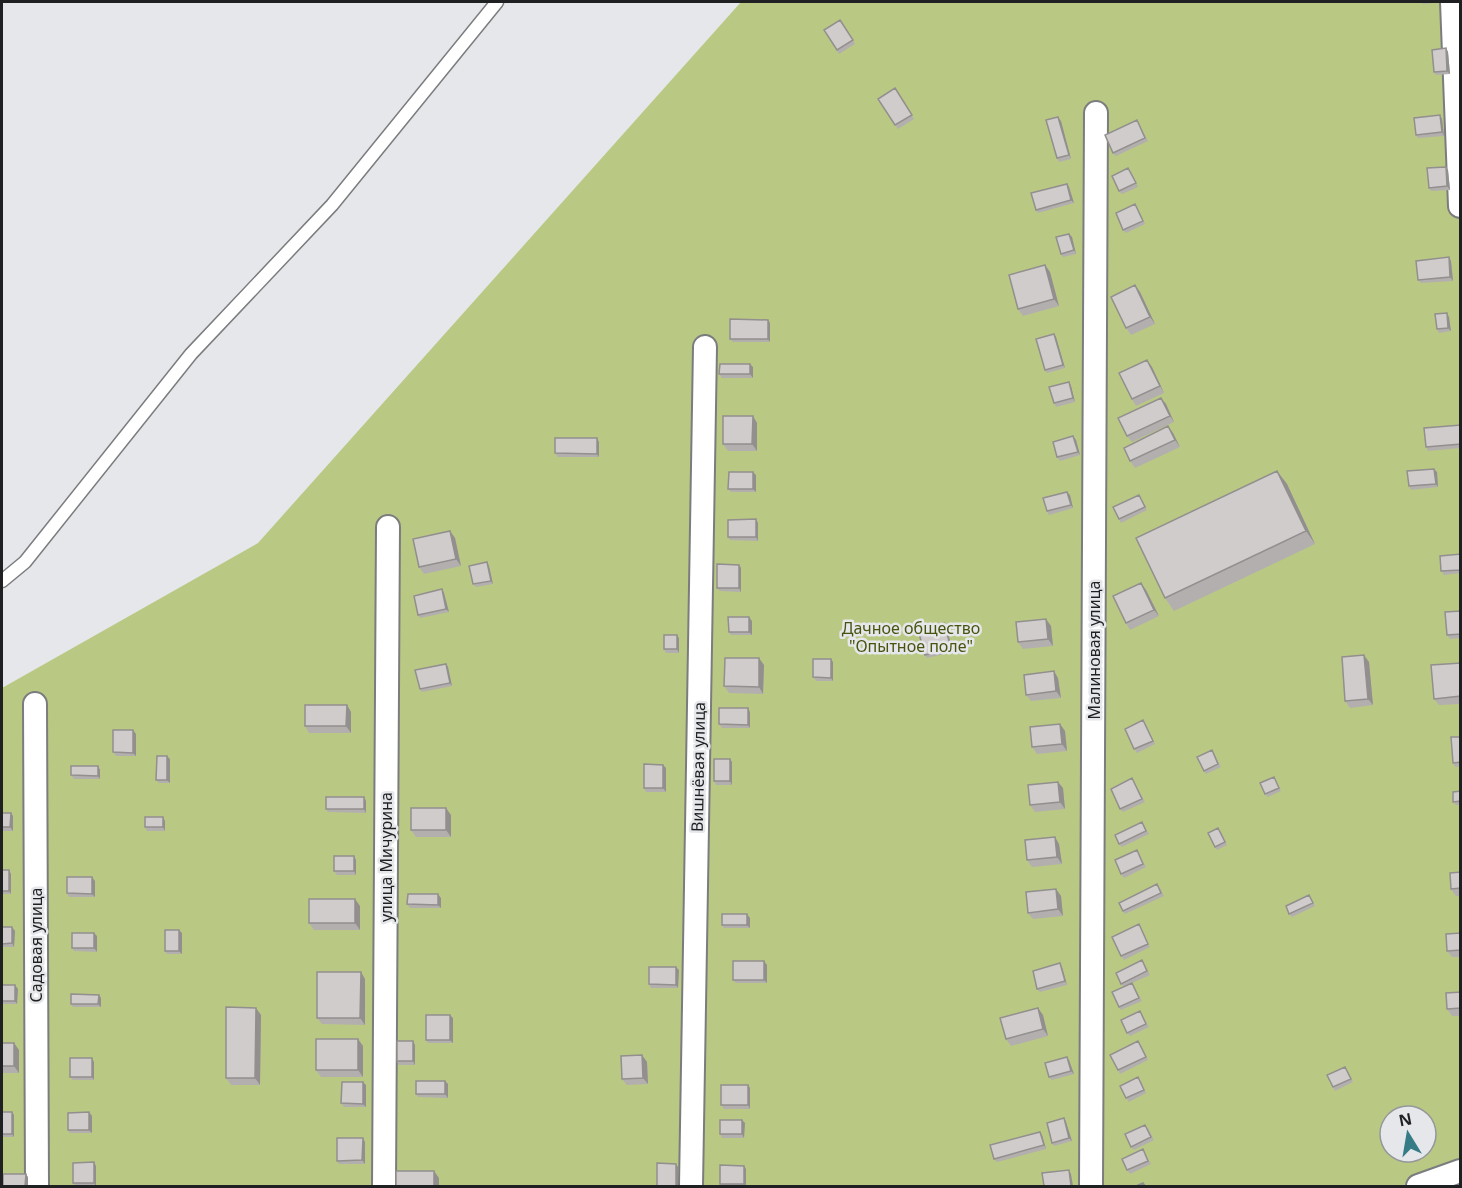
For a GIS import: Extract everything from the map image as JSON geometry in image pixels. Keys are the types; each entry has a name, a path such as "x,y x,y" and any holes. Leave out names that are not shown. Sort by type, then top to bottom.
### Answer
{"street":[{"path":"1452,2 1461,206"},
{"name":"Малиновая улица","path":"1091,1186 1096,113"},
{"name":"Вишнёвая улица","path":"691,1186 705,347"},
{"name":"улица Мичурина","path":"384,1186 388,527"},
{"name":"Садовая улица","path":"35,704 37,1186"},
{"path":"1418,1186 1461,1171"}],"lane":[{"path":"2,581 25,562 191,354 332,205 497,2"}],"green space":[{"name":"Дачное общество \"Опытное поле\"","path":"741,2 1460,2 1460,1186 2,1186 2,688 258,543"}],"building":[{"path":"840,20 853,40 837,50 824,30"},
{"path":"1446,48 1447,71 1434,72 1432,50"},
{"path":"895,88 912,115 895,125 878,99"},
{"path":"1440,115 1442,132 1416,135 1414,118"},
{"path":"1058,117 1069,155 1057,158 1046,120"},
{"path":"1137,120 1145,138 1113,153 1105,135"},
{"path":"1446,167 1447,186 1429,188 1427,168"},
{"path":"1128,168 1136,183 1119,191 1112,176"},
{"path":"1067,184 1071,200 1036,210 1031,193"},
{"path":"1135,204 1143,221 1123,230 1116,213"},
{"path":"1069,234 1074,250 1061,254 1056,237"},
{"path":"1449,257 1450,277 1418,280 1416,261"},
{"path":"1045,265 1054,299 1018,309 1009,275"},
{"path":"1135,285 1150,317 1126,328 1111,297"},
{"path":"1447,313 1448,328 1437,329 1435,314"},
{"path":"730,319 768,320 768,339 730,339"},
{"path":"1054,334 1063,365 1045,370 1036,339"},
{"path":"1147,360 1160,386 1132,399 1119,373"},
{"path":"720,364 750,364 750,374 719,374"},
{"path":"1069,382 1073,398 1054,403 1049,387"},
{"path":"1161,398 1170,416 1127,436 1118,418"},
{"path":"723,416 753,416 752,444 723,444"},
{"path":"1461,425 1461,444 1426,447 1424,428"},
{"path":"1168,426 1175,440 1130,461 1124,448"},
{"path":"1073,436 1078,452 1057,457 1053,442"},
{"path":"555,438 597,438 597,454 555,453"},
{"path":"1434,469 1436,484 1409,486 1407,471"},
{"path":"1277,471 1306,531 1165,598 1136,538"},
{"path":"729,472 753,472 753,489 728,489"},
{"path":"1067,492 1071,505 1047,511 1043,498"},
{"path":"1139,495 1145,507 1119,519 1113,507"},
{"path":"756,519 756,537 728,537 728,520"},
{"path":"450,531 456,559 419,567 413,539"},
{"path":"1461,554 1461,570 1441,571 1440,556"},
{"path":"487,562 491,581 473,584 469,566"},
{"path":"717,564 739,565 739,588 717,588"},
{"path":"1141,583 1154,610 1126,623 1113,596"},
{"path":"442,589 446,609 418,615 414,596"},
{"path":"1461,611 1461,634 1447,635 1445,612"},
{"path":"728,617 749,617 749,632 729,632"},
{"path":"1046,619 1048,639 1018,642 1016,622"},
{"path":"944,623 951,648 925,655 918,630"},
{"path":"664,635 677,635 677,649 664,649"},
{"path":"1364,655 1368,699 1345,701 1342,657"},
{"path":"725,658 759,658 759,687 724,686"},
{"path":"813,659 831,659 831,678 813,677"},
{"path":"1461,663 1461,696 1434,699 1431,665"},
{"path":"446,664 450,683 420,689 415,670"},
{"path":"1054,671 1056,691 1026,695 1024,675"},
{"path":"305,705 347,705 346,726 305,726"},
{"path":"719,708 748,708 748,725 719,724"},
{"path":"1143,720 1153,741 1134,749 1125,729"},
{"path":"1060,724 1062,744 1032,747 1030,727"},
{"path":"113,730 133,730 133,753 113,752"},
{"path":"1451,737 1461,737 1461,762 1453,763"},
{"path":"1212,750 1218,764 1204,771 1197,757"},
{"path":"157,756 167,756 167,780 156,780"},
{"path":"714,759 730,759 730,781 714,781"},
{"path":"644,764 663,765 663,788 644,788"},
{"path":"71,766 98,766 98,776 71,775"},
{"path":"1274,777 1279,788 1265,794 1260,783"},
{"path":"1132,778 1142,799 1120,809 1111,789"},
{"path":"1058,782 1060,802 1030,805 1028,785"},
{"path":"1461,791 1461,801 1453,802 1453,792"},
{"path":"326,797 364,797 364,809 326,809"},
{"path":"411,808 446,808 446,830 411,830"},
{"path":"2,813 11,813 10,827 2,827"},
{"path":"145,817 163,817 163,827 145,827"},
{"path":"1142,822 1146,831 1119,844 1115,835"},
{"path":"1218,828 1225,842 1215,847 1208,833"},
{"path":"1055,837 1057,857 1027,860 1025,840"},
{"path":"1137,850 1143,864 1121,874 1115,860"},
{"path":"334,856 354,856 354,871 334,871"},
{"path":"2,870 9,870 9,891 2,891"},
{"path":"1461,872 1461,888 1451,889 1450,873"},
{"path":"67,877 92,877 92,894 67,893"},
{"path":"1157,884 1161,893 1123,911 1119,903"},
{"path":"1056,889 1058,909 1028,913 1026,892"},
{"path":"408,894 438,894 438,905 407,904"},
{"path":"1309,895 1313,903 1289,914 1286,906"},
{"path":"309,899 355,899 355,923 309,923"},
{"path":"722,914 747,914 747,925 722,925"},
{"path":"1139,924 1148,944 1121,956 1112,937"},
{"path":"2,927 12,927 12,943 2,944"},
{"path":"165,930 179,930 179,951 165,951"},
{"path":"72,933 94,933 94,948 72,948"},
{"path":"1461,933 1461,950 1447,951 1446,934"},
{"path":"1142,960 1147,971 1121,984 1116,973"},
{"path":"733,961 764,961 764,980 733,980"},
{"path":"1060,963 1065,981 1037,989 1033,971"},
{"path":"649,967 676,967 676,985 649,984"},
{"path":"317,972 361,972 360,1018 317,1018"},
{"path":"1132,983 1139,998 1119,1007 1112,992"},
{"path":"2,985 15,985 15,1001 2,1001"},
{"path":"1461,992 1461,1008 1447,1009 1446,993"},
{"path":"71,994 99,995 98,1004 71,1004"},
{"path":"226,1007 256,1008 255,1078 226,1078"},
{"path":"1038,1008 1043,1029 1006,1039 1000,1018"},
{"path":"1140,1011 1146,1024 1127,1033 1121,1020"},
{"path":"426,1015 450,1015 450,1040 426,1040"},
{"path":"316,1039 358,1039 358,1070 316,1070"},
{"path":"397,1041 413,1041 413,1061 397,1061"},
{"path":"1138,1041 1146,1057 1118,1070 1110,1055"},
{"path":"2,1043 14,1043 14,1066 2,1066"},
{"path":"642,1055 643,1078 622,1079 621,1056"},
{"path":"1067,1057 1071,1071 1049,1077 1045,1063"},
{"path":"70,1058 92,1058 92,1077 70,1077"},
{"path":"1345,1067 1351,1079 1333,1087 1327,1075"},
{"path":"1138,1077 1144,1090 1126,1098 1120,1086"},
{"path":"416,1081 445,1081 445,1094 416,1094"},
{"path":"342,1082 363,1082 363,1104 341,1103"},
{"path":"721,1085 748,1085 748,1105 721,1105"},
{"path":"2,1112 12,1112 12,1134 2,1134"},
{"path":"89,1112 89,1130 68,1130 68,1113"},
{"path":"1064,1118 1069,1138 1052,1143 1047,1123"},
{"path":"720,1120 742,1120 742,1134 720,1134"},
{"path":"1145,1125 1151,1137 1131,1147 1125,1134"},
{"path":"1040,1132 1044,1145 994,1159 990,1145"},
{"path":"337,1138 363,1138 362,1160 337,1161"},
{"path":"1143,1149 1148,1161 1127,1170 1122,1159"},
{"path":"94,1162 94,1183 73,1183 73,1163"},
{"path":"657,1163 676,1164 676,1186 657,1186"},
{"path":"720,1165 744,1166 744,1184 720,1184"},
{"path":"1069,1170 1071,1186 1044,1186 1042,1173"},
{"path":"396,1171 434,1171 434,1186 396,1186"},
{"path":"3,1174 26,1174 25,1186 3,1186"}]}
